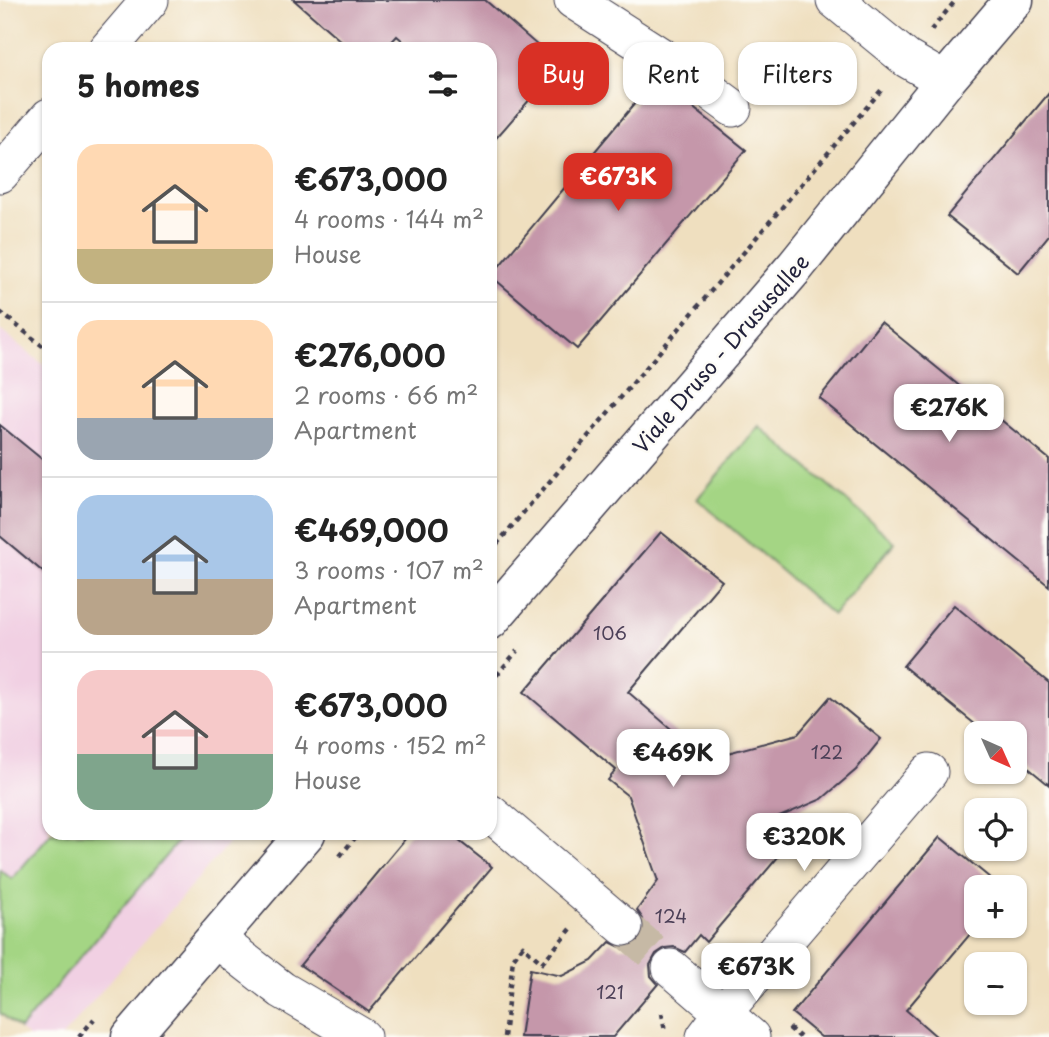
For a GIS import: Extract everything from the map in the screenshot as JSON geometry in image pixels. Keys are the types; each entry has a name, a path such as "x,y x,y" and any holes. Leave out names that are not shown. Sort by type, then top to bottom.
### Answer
{"main road":[{"name":"Viale Druso - Drususallee","path":"497,612 795,267 1014,0"},
{"path":"131,1037 300,840"}],"street":[{"path":"114,42 150,0"},
{"path":"573,0 676,66 733,108"},
{"path":"835,0 907,59 945,81"},
{"path":"0,174 42,125"},
{"path":"714,1025 929,772"},
{"path":"497,819 624,927"},
{"path":"215,938 282,989 362,1037"},
{"path":"671,968 714,1025 751,1037"}],"path":[{"path":"497,544 956,0"},
{"path":"0,312 42,345"},
{"path":"504,1037 513,959 523,946 542,962 595,902"},
{"path":"661,1005 666,1037"}],"shaded area":[{"path":"0,330 42,363 42,840 231,840 62,1037 28,1037 0,1013"}],"green space":[{"path":"759,426 895,542 833,615 697,499"},
{"path":"45,840 179,840 20,1029 0,1013 0,870 12,879"}],"building":[{"path":"294,0 485,0 533,42 518,42 518,105 525,105 497,137 497,42 404,42 397,36 391,42 342,42"},
{"path":"1049,93 1049,235 1018,273 947,216"},
{"path":"634,105 690,105 746,150 577,349 497,281 497,269"},
{"path":"881,322 1049,459 1049,586 819,398"},
{"path":"0,425 42,459 42,571 0,536"},
{"path":"661,532 722,581 628,692 706,759 798,734 830,697 881,739 856,770 822,799 779,817 784,850 706,942 699,935 685,952 674,947 665,948 656,954 650,965 651,976 658,984 613,1037 520,1037 530,969 562,976 592,961 610,942 620,947 632,946 639,941 644,931 643,919 637,910 658,881 628,796 608,780 616,770 524,692"},
{"path":"954,605 1049,683 1049,785 1027,767 1027,721 971,721 903,666"},
{"path":"940,837 964,857 964,861 969,861 986,875 964,875 964,938 967,938 906,1010 937,1037 821,1037 792,1013"},
{"path":"404,840 458,840 492,867 369,1012 300,965"}],"tunnel":[{"path":"624,927 671,968"}]}
